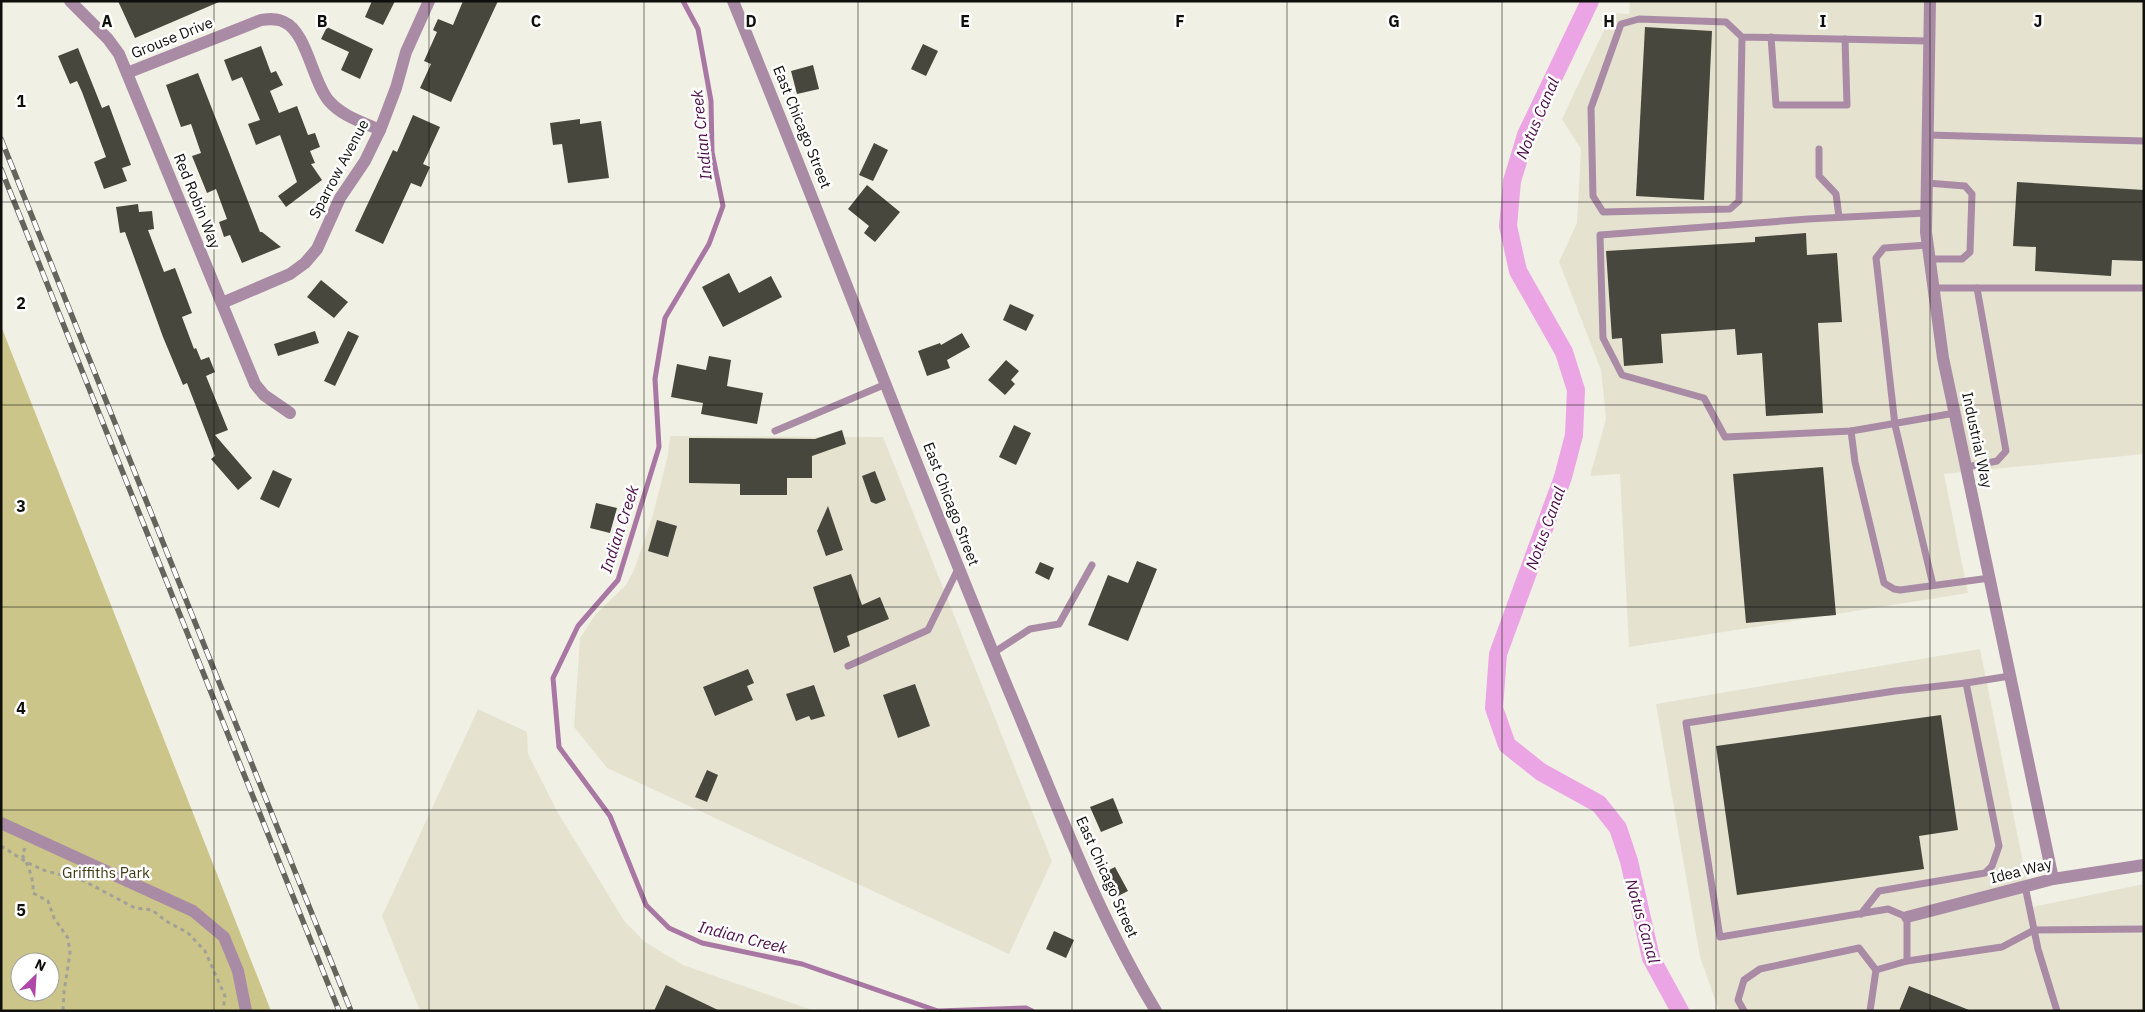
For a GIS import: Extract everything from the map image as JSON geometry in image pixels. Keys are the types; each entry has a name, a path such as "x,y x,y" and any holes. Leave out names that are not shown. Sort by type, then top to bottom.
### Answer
{"street":[{"name":"Red Robin Way","path":"70,1 108,38 119,54 255,384 264,395 290,413"},
{"name":"Sparrow Avenue","path":"222,303 290,274 305,263 317,248 340,198 365,161 380,130 396,88 406,52 429,1"},
{"name":"East Chicago Street","path":"733,1 993,653 1105,918 1156,1011"},
{"name":"Industrial Way","path":"1930,1 1926,213 1928,245 1943,358 2053,879"},
{"name":"Grouse Drive","path":"127,73 261,20 274,19 284,22 294,29 318,84 331,103 356,120 380,130"},
{"path":"1,823 193,911 224,937 238,971 246,1011"},
{"name":"Idea Way","path":"1907,917 2053,879 2144,865"}],"lane":[{"path":"1742,36 1740,201 1730,209 1603,212 1594,196 1591,108 1621,24 1639,20 1726,22 1742,36 1930,41"},
{"path":"1771,37 1776,105 1847,105 1845,39"},
{"path":"1928,135 2144,141"},
{"path":"1818,148 1819,176 1836,194 1839,217"},
{"path":"1927,183 1966,186 1972,194 1970,252 1962,259 1930,259"},
{"path":"1926,213 1839,217 1600,234 1603,338 1622,375 1704,398 1726,437 1851,431 1895,425 1955,413"},
{"path":"1928,245 1884,248 1876,258 1895,425 1933,585"},
{"path":"1934,288 2144,288"},
{"path":"1966,467 1997,462 2006,451 1977,288"},
{"path":"775,431 886,384"},
{"path":"1851,431 1855,462 1884,583 1900,590 1990,578"},
{"path":"993,653 1030,629 1059,624 1092,565"},
{"path":"848,666 928,630 958,569"},
{"path":"1907,961 1907,917 1888,909 1720,937 1686,724 1895,690 1966,683 2010,676"},
{"path":"1860,914 1879,891 1984,873 1992,866 1999,846 1966,683"},
{"path":"2025,886 2038,949 2057,1011"},
{"path":"1876,970 1907,961 2002,947 2034,930 2144,930"},
{"path":"1744,1011 1738,1000 1744,980 1760,969 1859,948 1876,970 1870,1011"}],"path":[{"path":"30,836 22,855 28,863 34,884 33,893 48,901 54,918 68,938 70,953 63,1011"},
{"path":"1,846 28,863 46,871 84,881 135,908 152,910 166,921 188,933 205,952 225,996 223,1011"}],"shaded area":[{"path":"1630,1 2144,1 2144,454 1944,474 1968,593 1629,647 1620,474 1590,476 1606,419 1601,370 1559,262 1577,223 1581,149 1562,119 1612,13 1629,14"},
{"path":"670,436 883,437 1052,861 1009,954 607,768 574,727 580,638 596,614 626,585 634,570 653,515 668,455"},
{"path":"1980,649 2032,907 2144,884 2144,1011 1719,1011 1700,957 1656,704"},
{"path":"478,709 527,732 528,754 558,813 625,922 645,942 683,965 815,1011 420,1011 382,916"}],"green space":[{"name":"Griffiths Park","path":"1,326 271,1011 1,1011"}],"building":[{"path":"118,1 219,1 219,2 135,38"},
{"path":"372,1 395,1 383,25 365,17"},
{"path":"463,1 498,1 451,102 420,88 431,64 424,61 437,32 433,30 438,19 453,25"},
{"path":"327,27 373,49 360,79 341,70 349,52 321,39"},
{"path":"1645,27 1712,31 1704,200 1636,196"},
{"path":"923,44 938,51 926,76 911,69"},
{"path":"261,46 271,73 276,71 283,85 270,91 279,113 297,106 308,135 315,133 320,147 310,151 315,163 311,164 322,180 286,207 278,196 297,182 280,135 256,145 248,124 260,120 242,77 232,81 224,60"},
{"path":"78,48 102,108 109,105 131,165 122,168 127,181 104,189 94,162 106,157 77,81 70,84 58,56"},
{"path":"813,65 819,89 797,94 791,71"},
{"path":"198,73 260,232 281,247 242,263 230,235 224,237 219,222 227,219 216,189 207,193 192,156 201,153 191,124 181,127 166,85"},
{"path":"413,115 440,127 423,164 430,167 421,187 411,183 383,244 355,231 393,150 397,152"},
{"path":"580,119 580,124 601,121 609,178 568,183 562,144 553,145 550,123"},
{"path":"874,143 888,150 873,181 859,175"},
{"path":"2017,182 2144,190 2144,261 2112,260 2111,276 2035,271 2036,247 2013,246"},
{"path":"867,185 900,212 875,242 864,233 869,226 848,209"},
{"path":"138,204 139,212 152,211 154,229 148,230 164,272 175,268 192,313 182,317 194,349 196,348 201,360 209,357 215,372 206,376 228,430 215,435 252,478 238,490 211,459 215,456 187,383 183,385 163,337 125,232 120,233 116,207"},
{"path":"1806,233 1807,255 1837,253 1842,322 1818,323 1823,413 1766,416 1762,353 1737,355 1735,329 1661,334 1663,363 1624,366 1622,338 1612,339 1606,251 1755,242 1755,237"},
{"path":"729,273 739,293 771,276 782,297 723,327 702,287"},
{"path":"321,280 348,302 334,318 307,297"},
{"path":"1010,304 1034,315 1026,331 1003,320"},
{"path":"315,331 319,343 278,356 274,344"},
{"path":"348,331 359,336 335,386 324,381"},
{"path":"962,333 970,347 947,360 950,368 927,376 918,351 940,343 941,345"},
{"path":"709,356 731,360 727,386 763,393 757,424 701,414 703,403 671,397 677,364 706,370"},
{"path":"1006,360 1019,371 1011,380 1015,384 1005,395 988,380"},
{"path":"1014,425 1031,433 1016,465 999,457"},
{"path":"842,430 846,444 812,456 812,478 787,478 787,495 740,495 740,484 689,483 689,438 815,439"},
{"path":"1823,467 1836,615 1746,623 1733,474"},
{"path":"273,470 292,479 279,508 260,499"},
{"path":"875,471 886,500 876,504 871,502 862,476"},
{"path":"596,503 617,508 610,533 590,528"},
{"path":"828,506 843,550 826,556 817,531"},
{"path":"657,520 677,526 668,557 648,551"},
{"path":"1137,561 1157,569 1128,641 1088,625 1108,575 1128,583"},
{"path":"1040,562 1054,568 1049,580 1035,573"},
{"path":"851,574 862,605 880,597 889,619 847,636 850,646 834,653 813,587"},
{"path":"748,669 754,683 747,686 753,700 715,716 703,687"},
{"path":"915,684 930,726 898,738 883,695"},
{"path":"814,685 825,716 811,720 809,716 796,721 786,694"},
{"path":"1941,715 1958,830 1919,836 1924,869 1737,895 1716,746"},
{"path":"707,770 718,775 707,802 695,797"},
{"path":"1113,798 1123,823 1101,832 1090,807"},
{"path":"1115,867 1128,891 1116,897 1103,873"},
{"path":"1054,931 1074,940 1066,958 1046,949"},
{"path":"666,985 720,1011 654,1011"},
{"path":"1909,986 1969,1010 1899,1011"}],"waterway":[{"name":"Indian Creek","path":"683,1 698,29 711,101 712,152 723,206 709,244 665,318 655,379 659,447 618,580 578,626 553,678 559,747 610,816 646,905 669,928 702,943 802,964 938,1011 1026,1008 1032,1011"},
{"name":"Notus Canal","path":"1590,1 1526,135 1512,181 1508,226 1518,271 1564,352 1576,390 1574,435 1563,477 1498,654 1494,708 1507,745 1541,772 1599,804 1618,828 1629,861 1651,958 1680,1011"}],"railway":[{"path":"1,139 351,1011"},
{"path":"1,169 339,1011"}]}
